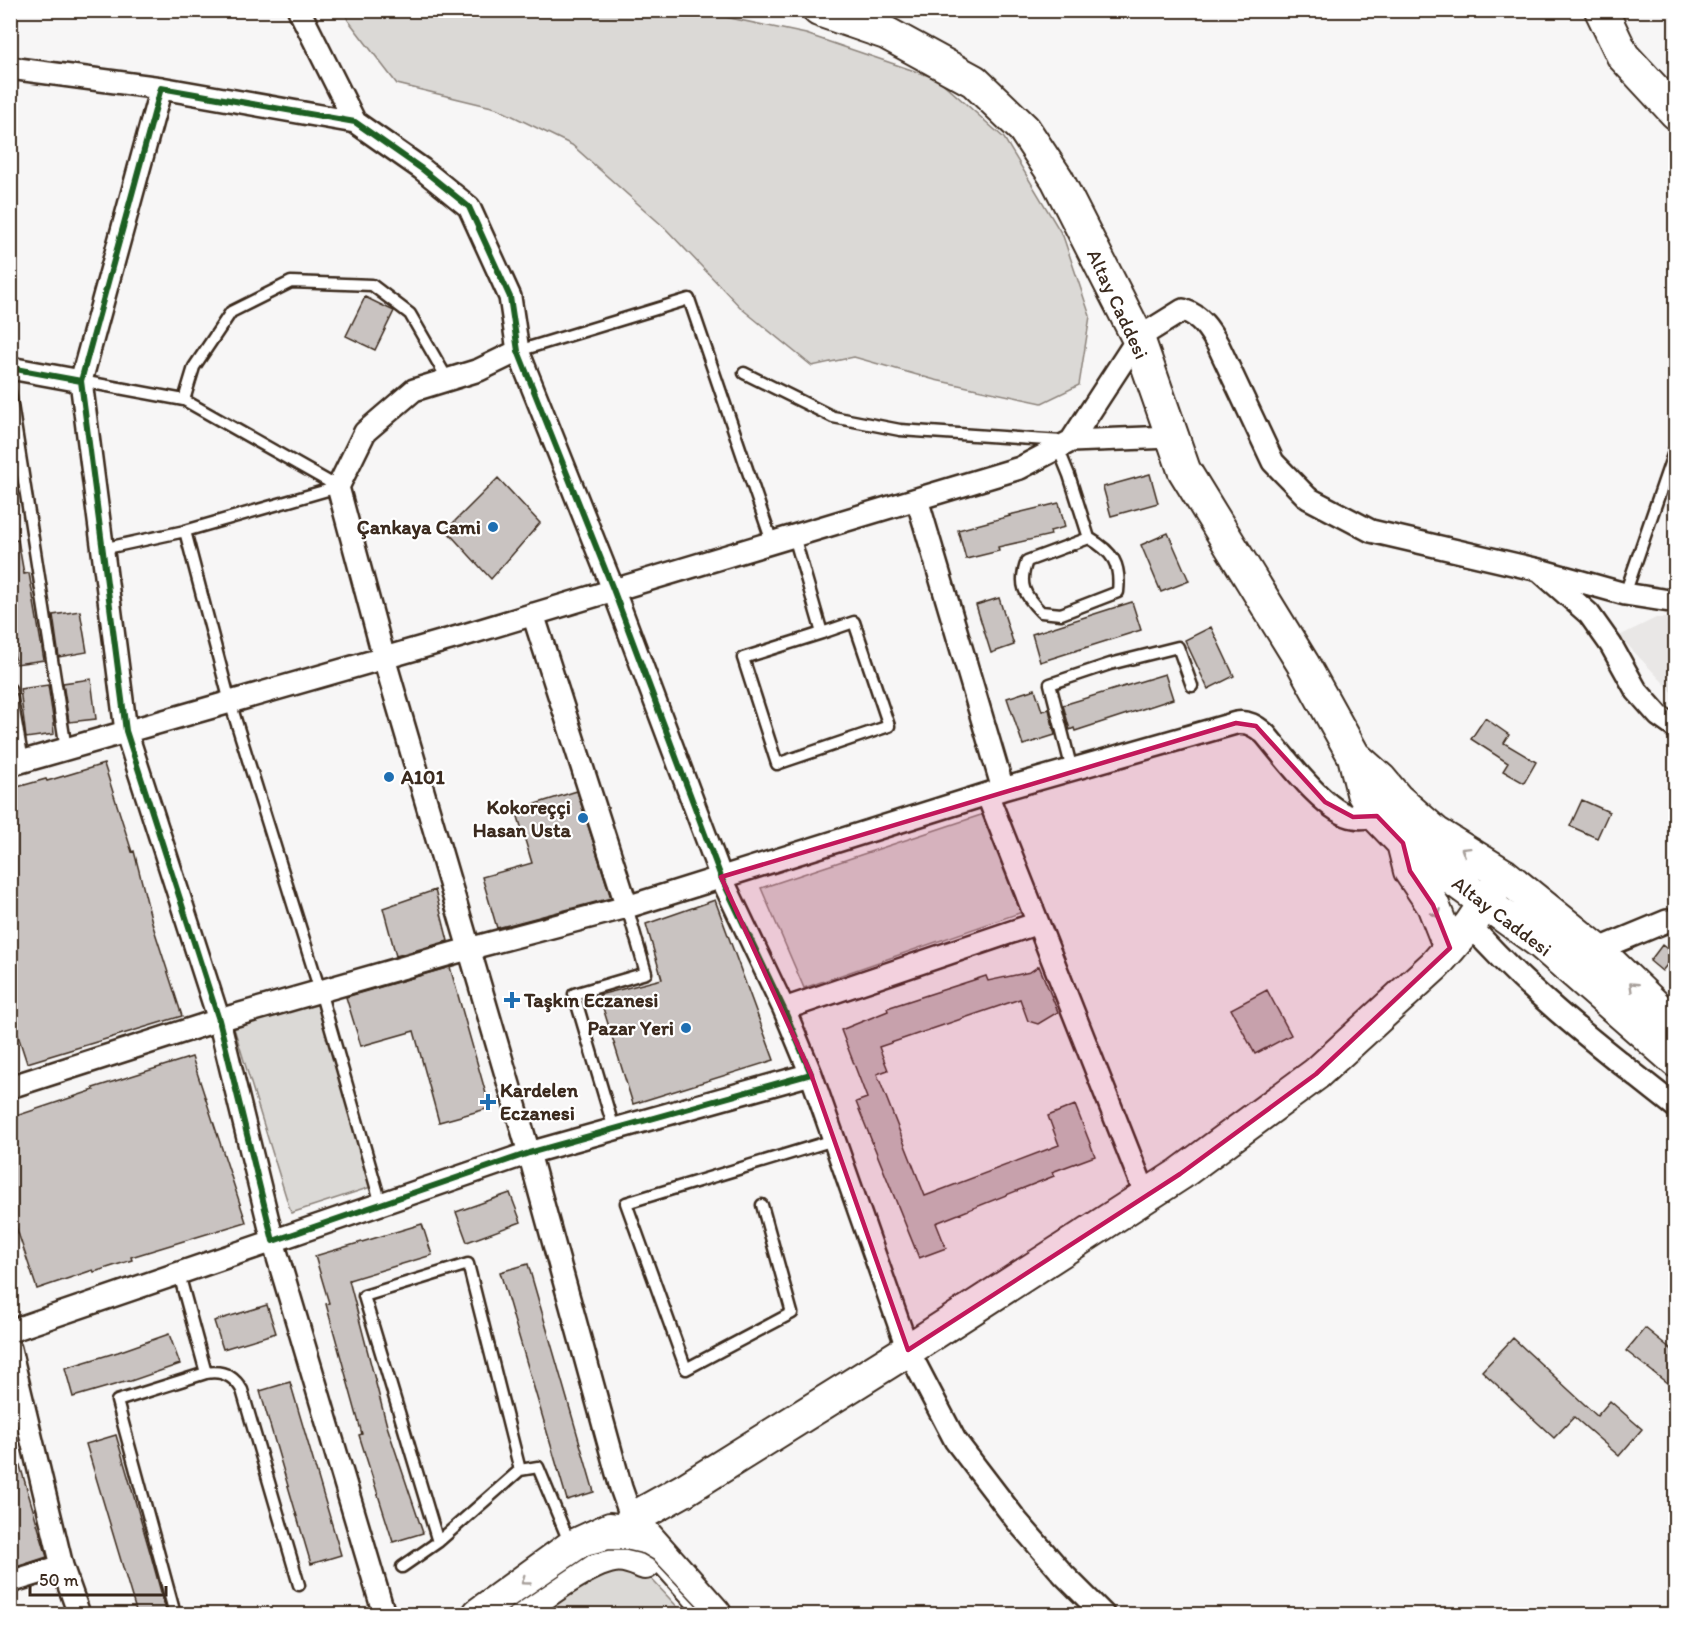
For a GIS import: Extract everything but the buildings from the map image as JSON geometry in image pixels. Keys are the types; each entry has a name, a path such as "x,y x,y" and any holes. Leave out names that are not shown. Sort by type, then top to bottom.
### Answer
{"main road":[{"name":"Altay Caddesi","path":"819,10 886,33 974,81 1024,129 1057,179 1138,338 1184,470 1303,664 1354,756 1363,793 1377,816 1403,843 1468,925 1541,944 1676,1061"},
{"path":"1601,10 1623,56 1676,113"},
{"name":"Altay Caddesi","path":"1354,756 1381,780 1397,800 1436,833 1504,875 1597,950 1676,1026"},
{"path":"1403,843 1410,871 1433,905 1468,925"},
{"path":"515,1614 585,1567 614,1556 630,1536 684,1490 908,1350 1180,1174 1316,1074 1435,965 1468,925 1504,875"},
{"path":"478,1614 571,1547 610,1529 630,1536 644,1534 715,1614"},
{"path":"630,1536 648,1564 696,1614"}],"street":[{"path":"299,10 355,122"},
{"path":"10,68 161,88 355,122 422,169 469,207 510,297 518,351 613,590 721,877 784,1009 811,1074 908,1350 955,1440 1017,1521 1064,1575 1103,1614"},
{"path":"161,88 81,381 126,731 219,1020 273,1241 384,1614"},
{"path":"1065,445 1138,338 1183,310 1193,314 1207,326 1273,462 1308,498 1371,531 1539,570 1625,594 1676,602"},
{"path":"518,351 479,370 414,390 364,432 338,487 384,658 529,1153 621,1488 630,1536"},
{"path":"10,368 81,381"},
{"path":"17,763 384,658 1020,468 1065,445 1171,437"},
{"path":"917,499 995,791 1038,923 1146,1196"},
{"path":"1539,570 1588,614 1611,645 1636,690 1659,716 1676,728"},
{"path":"533,614 627,907"},
{"path":"10,1087 219,1020 468,949 627,907 995,791 1245,722 1256,726 1325,802 1339,812 1353,818 1377,816"},
{"path":"1597,950 1666,921 1676,922"},
{"path":"784,1009 1038,923"},
{"path":"1468,925 1498,958 1526,983 1600,1047 1676,1107"},
{"path":"10,1331 529,1153 811,1074"},
{"path":"10,1349 62,1566 79,1614"},
{"path":"10,1582 62,1566"}],"lane":[{"path":"184,400 194,367 231,312 291,282 372,285 410,314 448,380"},
{"path":"518,351 688,299 772,542"},
{"path":"744,373 833,417 900,430 1065,445 1069,475 1089,537 1110,554 1120,573 1118,592 1061,614 1041,612 1026,597 1022,573 1027,561 1089,537"},
{"path":"81,381 184,400 338,487"},
{"path":"10,392 66,749"},
{"path":"1625,594 1676,446"},
{"path":"102,549 185,531 338,487"},
{"path":"185,531 230,702 320,992 381,1204"},
{"path":"794,536 822,633"},
{"path":"854,622 889,726 777,764 743,658 822,633 854,622"},
{"path":"1072,770 1050,684 1110,664 1178,647 1192,686"},
{"path":"10,689 17,763"},
{"path":"614,1129 574,994 646,974 627,907"},
{"path":"762,1205 792,1313 686,1369 626,1203 834,1140"},
{"path":"438,1542 364,1296 468,1264 520,1470"},
{"path":"179,1274 206,1373"},
{"path":"175,1614 117,1401 206,1373 226,1374 233,1378 242,1390 299,1585"},
{"path":"402,1566 438,1542 520,1470 538,1467 571,1547"}],"highlighted area":[{"path":"1236,723 1256,726 1325,802 1353,817 1377,816 1403,843 1410,871 1433,905 1450,948 1316,1074 1180,1174 908,1350 811,1074 721,877"}],"shaded area":[{"path":"344,11 697,11 806,34 938,79 1004,138 1063,236 1090,316 1079,385 1042,403 935,380 854,357 812,366 742,309 665,228 572,145 496,108 397,84 348,20"},
{"path":"1656,618 1675,618 1675,695 1619,636"},
{"path":"993,811 1028,910 804,988 761,888"},
{"path":"320,1001 377,1185 291,1213 233,1025"},
{"path":"642,1569 684,1614 531,1614 591,1572"}],"tram line":[{"path":"502,1614 589,1555 609,1550 626,1550 643,1554 655,1561 705,1614"}],"cycle path":[{"path":"10,368 81,381 161,88 355,122 422,169 469,207 510,297 518,351 613,589 721,877 784,1009 811,1074 529,1153 273,1241 219,1020 126,731 81,381"}],"place":[{"name":"Çankaya Cami","path":"493,527"},
{"name":"A101","path":"389,777"},
{"name":"Kokoreççi Hasan Usta","path":"583,818"},
{"name":"Taşkın Eczanesi","path":"512,1000"},
{"name":"Pazar Yeri","path":"686,1028"},
{"name":"Kardelen Eczanesi","path":"488,1102"}]}
